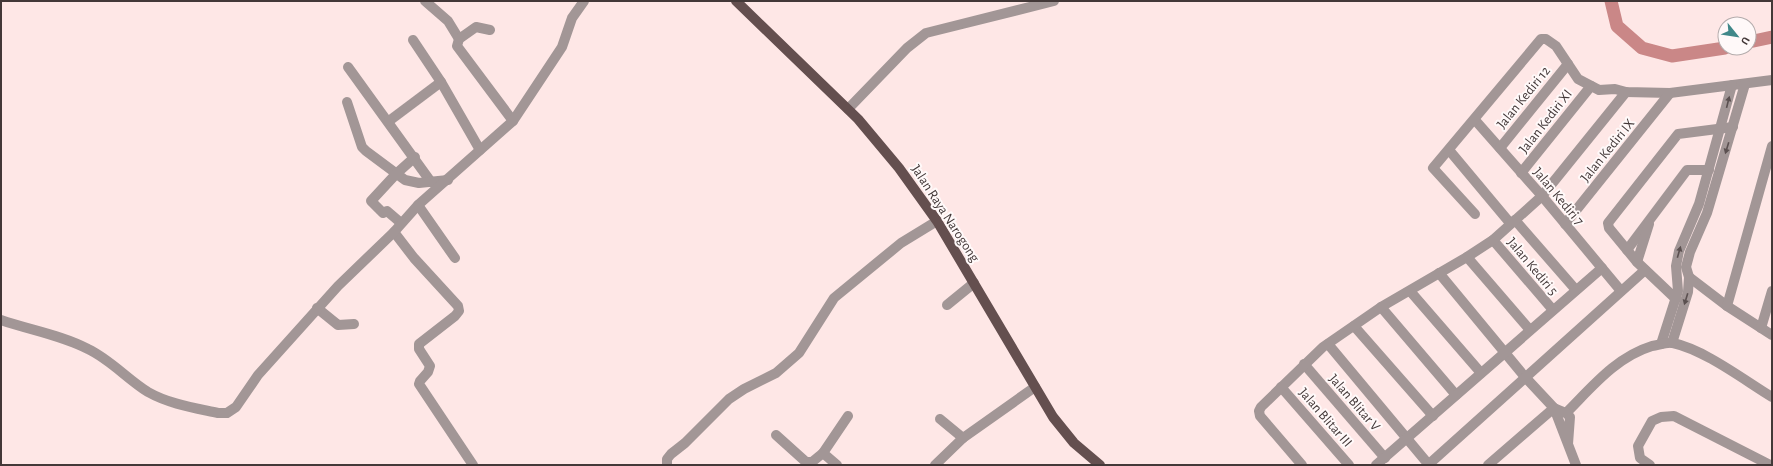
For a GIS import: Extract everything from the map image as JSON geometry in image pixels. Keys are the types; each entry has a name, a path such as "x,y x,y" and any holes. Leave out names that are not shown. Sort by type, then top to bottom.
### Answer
{"main road":[{"name":"Jalan Raya Narogong","path":"736,1 848,109 900,168 937,221 1053,417 1074,443 1100,465"}],"street":[{"path":"425,1 448,21 460,39"},
{"path":"1,320 66,339 89,349 102,356 148,391 164,400 224,414 236,408 258,375 338,286 394,232 418,205 513,121 562,46 572,18 584,1"},
{"path":"848,109 907,48 926,33 1054,1"},
{"path":"490,30 476,27 457,42 458,48 513,121"},
{"path":"1475,214 1433,168 1475,120 1541,39 1549,40 1556,46 1578,78 1599,90 1615,89 1626,92 1670,93 1772,80"},
{"path":"413,40 440,82 480,150"},
{"name":"Jalan Kediri 12","path":"1500,148 1568,64"},
{"path":"348,67 389,121 432,182"},
{"path":"389,121 440,82"},
{"path":"1672,343 1688,292 1689,277 1686,267 1690,252 1707,213 1745,84"},
{"path":"1661,344 1678,291 1676,266 1679,251 1700,204 1732,85"},
{"name":"Jalan Kediri XI","path":"1521,174 1591,86"},
{"path":"1302,465 1260,416 1259,411 1261,407 1304,364 1328,344 1381,307 1467,257 1493,240 1542,196 1626,92"},
{"name":"Jalan Kediri IX","path":"1565,224 1670,93"},
{"path":"347,102 362,147 396,174 405,180 419,183 448,180"},
{"name":"Jalan Kediri 7","path":"1475,120 1521,174 1542,196 1621,291"},
{"path":"1676,299 1637,262 1608,228 1608,223 1610,218 1678,134 1733,127"},
{"path":"1727,306 1770,165 1772,146"},
{"path":"1449,150 1512,222 1576,290"},
{"path":"401,223 387,211 383,213 371,203 371,200 396,174 415,158"},
{"path":"1627,250 1687,170 1709,170"},
{"path":"418,205 455,258"},
{"path":"1637,262 1650,219"},
{"path":"668,465 667,459 671,454 685,443 729,399 744,389 776,373 799,353 834,298 901,243 937,221"},
{"path":"394,232 414,258 458,306 459,311 455,316 419,344 419,349 430,366 428,372 420,381 420,384 473,465"},
{"name":"Jalan Kediri 5","path":"1493,240 1553,310"},
{"path":"1467,257 1530,330"},
{"path":"1376,465 1602,268"},
{"path":"1328,344 1428,465 1645,270"},
{"path":"1439,273 1506,352 1525,377 1554,408 1576,465"},
{"path":"1689,277 1727,306 1772,334"},
{"path":"947,305 974,283"},
{"path":"1761,328 1772,290"},
{"path":"1410,291 1481,373"},
{"path":"1381,307 1456,395"},
{"path":"318,308 338,325 354,324"},
{"path":"1354,326 1433,416"},
{"path":"1566,413 1608,370 1631,355 1644,349 1661,344 1672,343 1689,349 1711,360 1772,397"},
{"name":"Jalan Blitar V","path":"1304,364 1385,458"},
{"name":"Jalan Blitar III","path":"1281,386 1350,465"},
{"path":"935,465 963,438 1035,387"},
{"path":"1554,408 1566,413 1570,417 1568,444"},
{"path":"1488,465 1554,408"},
{"path":"776,435 806,462 812,462 823,453 848,416"},
{"path":"1646,464 1640,458 1638,446 1652,421 1667,416 1674,416 1770,465"},
{"path":"940,418 963,438"},
{"path":"823,453 837,465"}],"waterway":[{"path":"1611,1 1617,26 1642,48 1672,56 1717,49"},
{"path":"1757,40 1772,37"}]}
